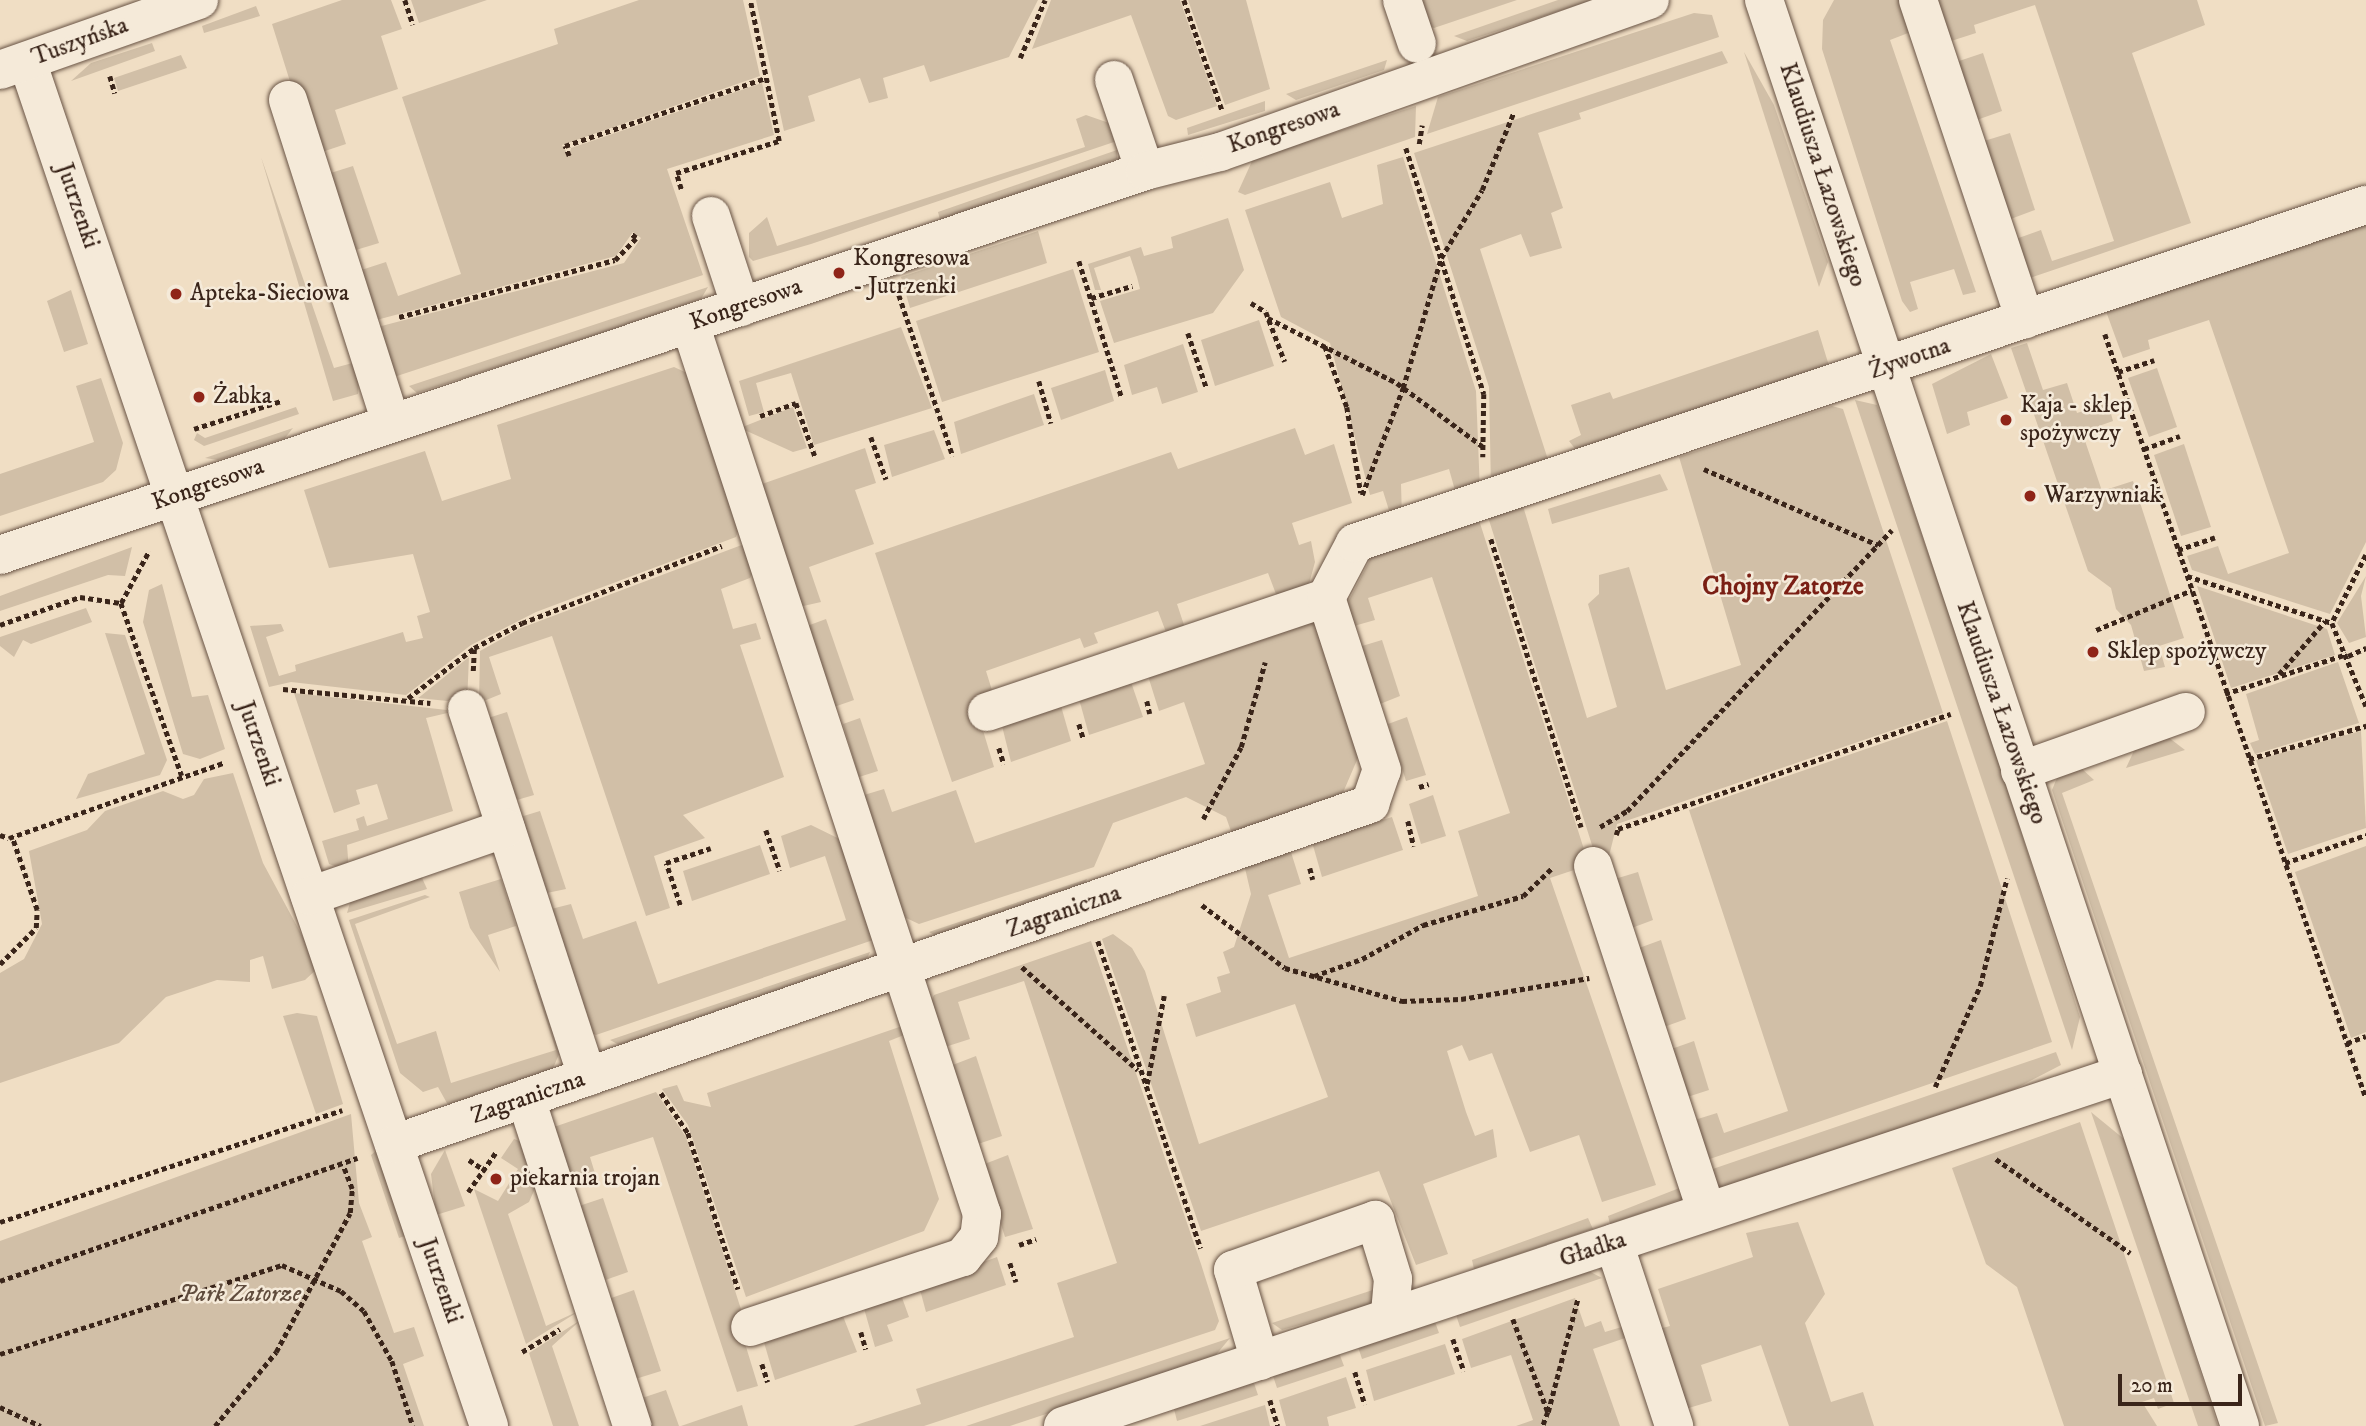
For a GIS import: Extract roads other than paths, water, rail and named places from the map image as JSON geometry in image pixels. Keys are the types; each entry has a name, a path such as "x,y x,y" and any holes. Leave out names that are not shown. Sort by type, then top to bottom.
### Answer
{"street":[{"name":"Tuszyńska","path":"14,66 199,0"},
{"path":"1402,0 1417,44"},
{"name":"Kongresowa","path":"0,555 1145,171 1220,152 1650,0"},
{"name":"Klaudiusza Łazowskiego","path":"1764,0 2240,1426"},
{"path":"1918,0 2025,320"},
{"name":"Jutrzenki","path":"14,66 175,497 489,1426"},
{"path":"1114,80 1145,171"},
{"path":"288,100 391,423"},
{"name":"Żywotna","path":"1326,598 1355,543 2366,205"},
{"path":"711,216 741,307"},
{"path":"691,324 981,1203 979,1237 963,1257 750,1327"},
{"path":"987,712 1326,598"},
{"name":"Zagraniczna","path":"392,1137 526,1098 1370,804 1379,791 1382,770 1326,598"},
{"path":"467,709 587,1077"},
{"path":"2020,771 2186,712"},
{"path":"310,896 506,828"},
{"path":"1578,855 1628,976 1707,1212"},
{"name":"Gładka","path":"1063,1426 1264,1378 1390,1317 2123,1074"},
{"path":"526,1098 632,1426"},
{"path":"1264,1378 1233,1270 1375,1220 1393,1279 1390,1317"},
{"path":"1614,1243 1674,1426"}],"place":[{"name":"Kongresowa - Jutrzenki","path":"839,273"},
{"name":"Apteka-Sieciowa","path":"176,294"},
{"name":"Żabka","path":"199,397"},
{"name":"Kaja - sklep spożywczy","path":"2006,420"},
{"name":"Warzywniak","path":"2030,496"},
{"name":"Sklep spożywczy","path":"2093,652"},
{"name":"piekarnia trojan","path":"496,1179"}],"district":[{"name":"Chojny Zatorze","path":"1783,587"}],"park label":[{"name":"Park Zatorze","path":"240,1295"}]}
